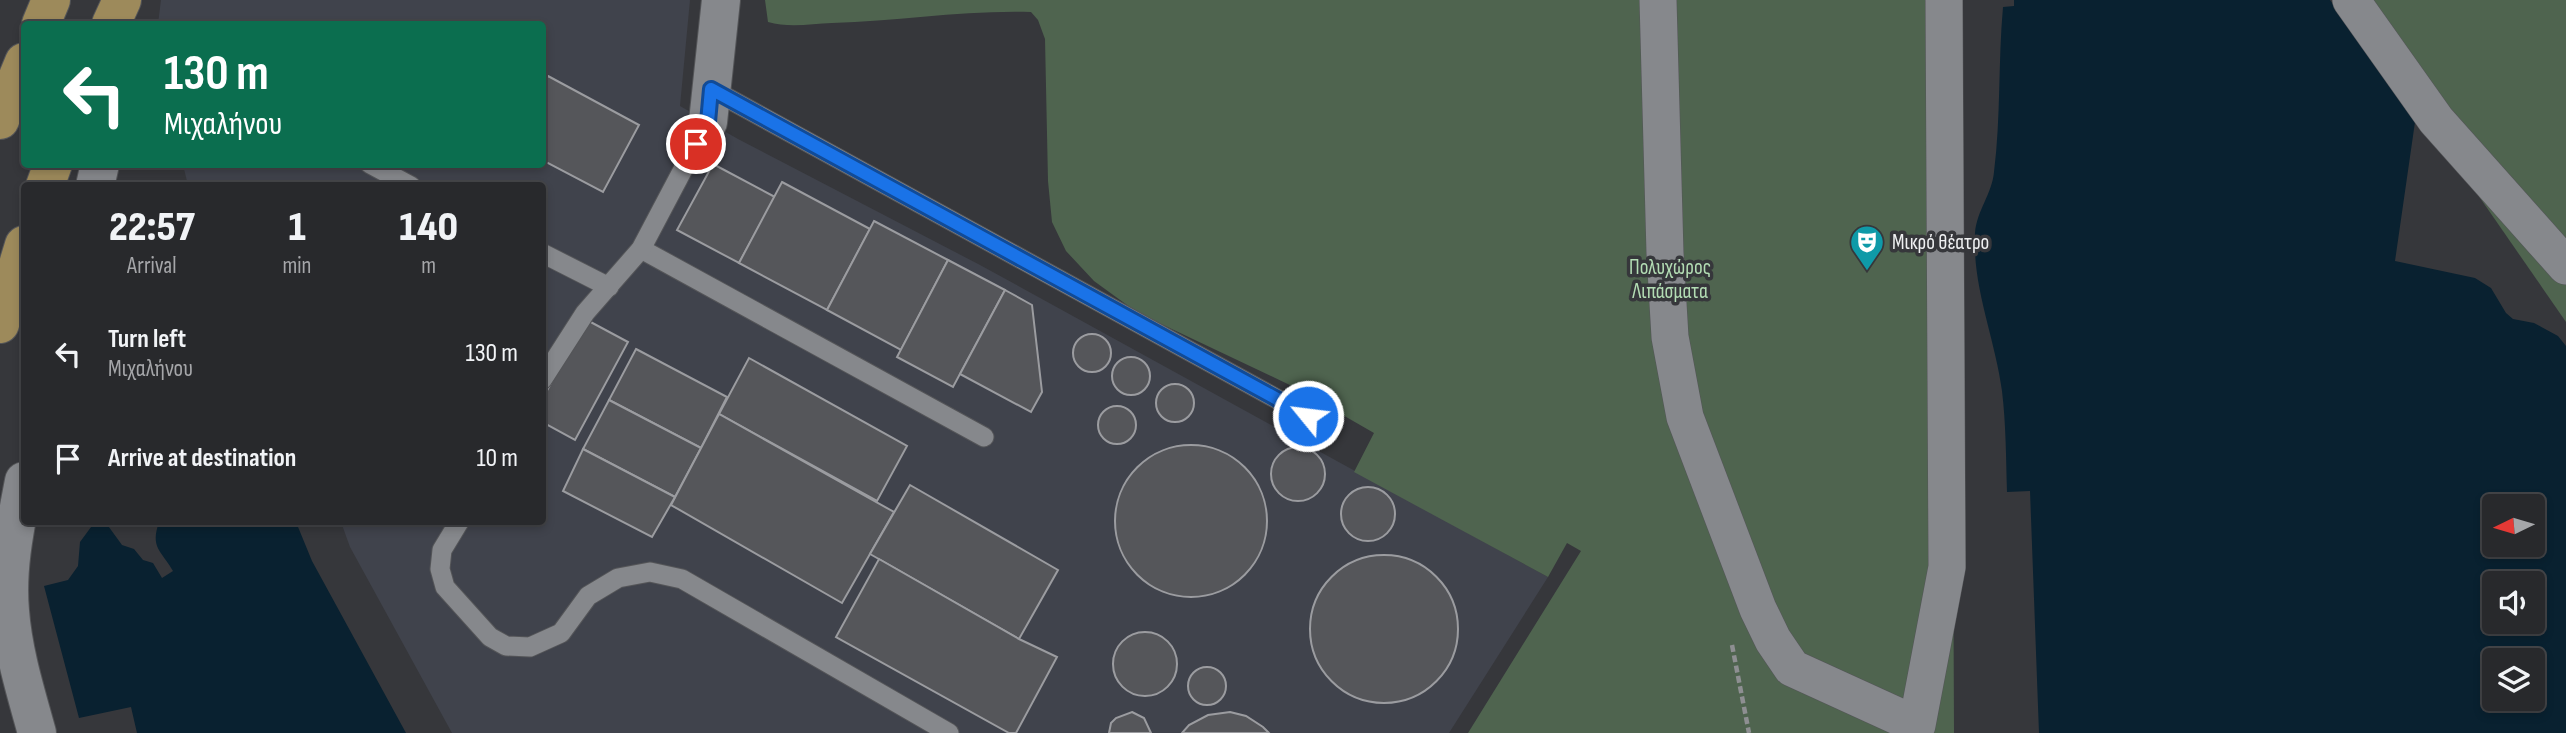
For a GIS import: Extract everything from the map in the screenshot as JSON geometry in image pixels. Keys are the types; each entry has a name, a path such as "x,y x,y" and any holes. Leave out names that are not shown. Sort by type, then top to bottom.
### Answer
{"main road":[{"path":"42,21 51,0"},
{"path":"112,21 122,0"},
{"path":"0,120 21,69"},
{"path":"0,324 21,255"}],"street":[{"path":"134,21 139,0"},
{"path":"709,106 721,0"},
{"path":"1658,0 1670,337 1685,417 1758,608 1773,640 1792,668 1917,725 1947,567 1944,0"},
{"path":"2351,0 2436,120 2566,267"},
{"path":"21,499 11,560 10,610 20,666 37,733"}],"lane":[{"path":"550,351 642,249 709,106 1308,416"},
{"path":"377,168 404,182"},
{"path":"642,249 984,437"},
{"path":"546,255 609,287"},
{"path":"457,525 442,550 440,569 445,587 490,637 506,646 530,647 561,633 588,596 618,578 650,572 682,579 949,733"}],"shaded area":[{"path":"161,0 690,0 680,106 980,265 1548,577 1449,733 452,733 350,547 342,525 546,525 546,182 187,182 184,168 546,168 546,21 158,21"}],"green space":[{"name":"Πολυχώρος Λιπάσματα","path":"765,0 1951,0 1954,733 1468,733 1581,551 1567,543 1548,577 1354,472 1374,433 1294,387 1138,313 1094,281 1066,251 1052,222 1048,181 1045,39 1038,20 1031,12 792,25 768,22"},
{"path":"2343,0 2566,0 2566,322"}],"water":[{"path":"2014,0 2330,0 2415,122 2395,261 2475,278 2491,288 2506,313 2513,319 2534,323 2558,336 2566,346 2566,733 2039,733 2030,491 2007,492 2002,391 1980,293 1975,253 1976,225 1994,172 2003,7 2014,6"},
{"path":"93,525 107,525 122,545 134,549 143,560 153,563 162,578 173,571 156,543 158,525 297,525 312,561 406,733 137,733 131,707 79,718 44,586 68,580 78,566 80,542"}],"building":[{"path":"548,76 639,125 603,192 546,162"},
{"path":"713,164 775,197 739,263 677,230"},
{"path":"782,182 870,229 827,310 739,263"},
{"path":"874,221 948,260 901,350 827,310"},
{"path":"948,260 1005,290 953,387 897,357"},
{"path":"1005,290 1032,305 1042,392 1031,412 960,374"},
{"path":"585,319 628,342 575,440 546,424 546,392"},
{"path":"1092,334 1105,340 1111,353 1105,366 1092,372 1079,366 1073,353 1079,340"},
{"path":"636,349 727,397 701,448 609,400"},
{"path":"1131,357 1144,363 1150,376 1144,389 1131,395 1118,389 1112,376 1118,363"},
{"path":"749,358 907,446 877,501 719,414"},
{"path":"1175,384 1188,390 1194,403 1188,416 1175,422 1162,416 1156,403 1162,390"},
{"path":"609,400 701,448 675,497 583,449"},
{"path":"1117,406 1130,412 1136,425 1130,438 1117,444 1104,438 1098,425 1104,412"},
{"path":"719,414 894,512 842,603 671,505"},
{"path":"1191,445 1220,451 1245,467 1261,492 1267,521 1261,550 1245,575 1220,591 1191,597 1162,591 1137,575 1121,550 1115,521 1121,492 1137,467 1162,451"},
{"path":"1298,447 1317,455 1325,474 1317,493 1298,501 1279,493 1271,474 1279,455"},
{"path":"583,449 675,497 652,537 563,491"},
{"path":"910,485 1058,570 1019,639 870,554"},
{"path":"1368,487 1387,495 1395,514 1387,533 1368,541 1349,533 1341,514 1349,495"},
{"path":"1384,555 1413,560 1437,576 1453,600 1458,629 1453,658 1437,682 1413,698 1384,703 1355,698 1331,682 1315,658 1310,629 1315,600 1331,576 1355,560"},
{"path":"879,559 1019,639 1057,657 1016,733 1009,733 836,637"},
{"path":"1139,632 1151,632 1168,641 1175,652 1175,676 1168,687 1151,696 1139,696 1127,691 1118,682 1113,670 1113,658 1118,646 1127,637"},
{"path":"1207,667 1220,673 1226,686 1220,699 1207,705 1194,699 1188,686 1194,673"},
{"path":"1132,712 1144,718 1151,733 1109,733 1111,723 1116,718"},
{"path":"1230,712 1246,716 1269,733 1182,733 1189,725 1208,715"}],"place":[{"name":"Μικρό θέατρο","path":"1867,272"}],"route":[{"path":"696,144 708,122 711,89 1308,416"}]}
